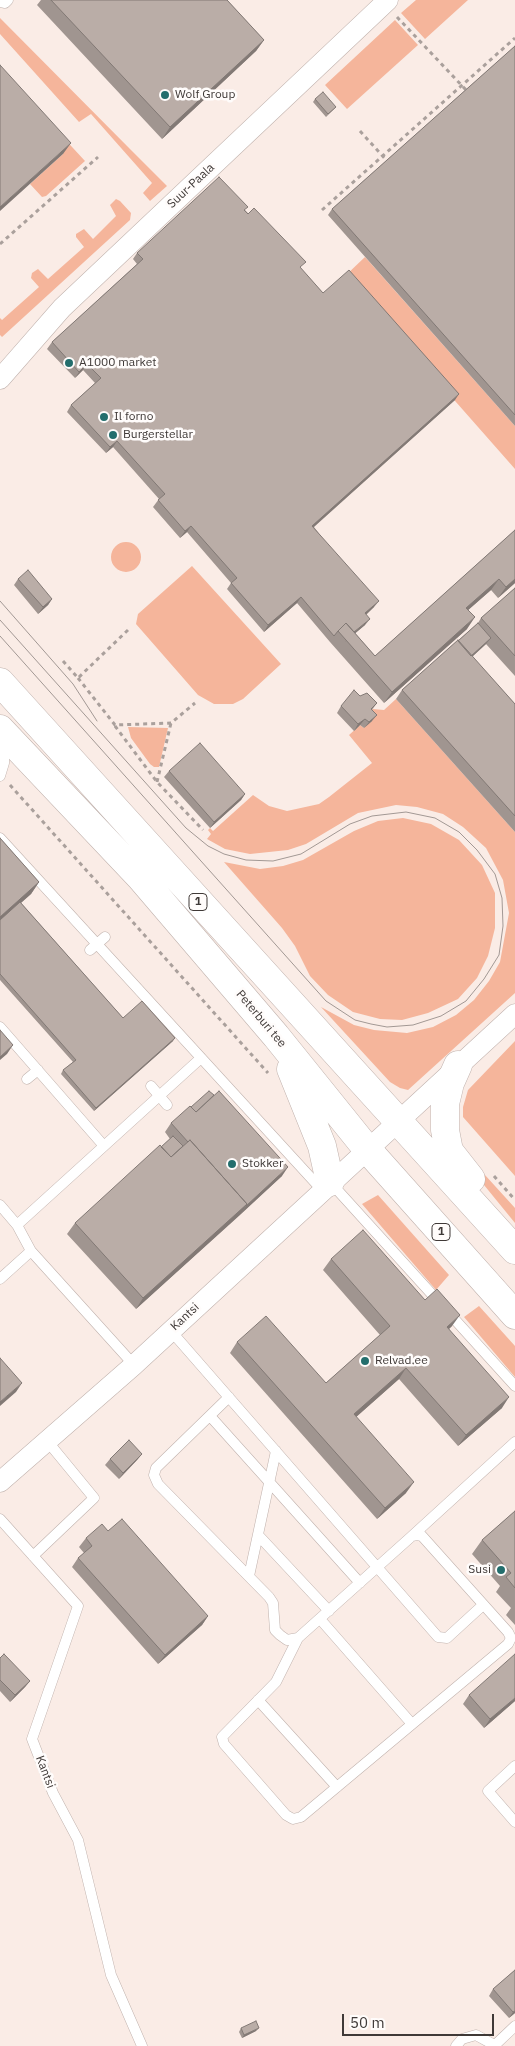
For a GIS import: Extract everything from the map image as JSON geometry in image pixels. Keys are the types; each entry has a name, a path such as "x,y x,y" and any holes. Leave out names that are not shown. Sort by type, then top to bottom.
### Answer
{"highway":[{"name":"1","path":"0,682 515,1250"},
{"name":"Peterburi tee","path":"0,729 141,878 276,1036 367,1149 515,1315"},
{"path":"276,1036 322,1146 326,1186"},
{"path":"458,1066 450,1083 445,1104 445,1130 449,1151 483,1194 515,1245"}],"street":[{"name":"Suur-Paala","path":"0,379 62,308 387,2"},
{"name":"Kantsi","path":"0,1482 134,1365 326,1186 515,1014"}],"lane":[{"path":"0,2 5,3 8,0"},
{"path":"0,745 4,751 1,776"},
{"path":"0,838 94,947 326,1186 515,1386"},
{"path":"94,947 105,937"},
{"path":"0,1027 104,1146"},
{"path":"17,1224 201,1058"},
{"path":"28,1079 38,1070"},
{"path":"151,1086 167,1105"},
{"path":"0,1206 17,1224 31,1251 134,1365"},
{"path":"0,1279 31,1251"},
{"path":"171,1330 441,1639 447,1638 483,1605"},
{"path":"229,1397 156,1468 154,1475 158,1484 249,1576 273,1603 275,1630 287,1640 298,1638"},
{"path":"210,1416 360,1582"},
{"path":"33,1556 94,1498 48,1442"},
{"path":"412,1536 422,1536 508,1632 511,1638 508,1644 301,1817 293,1819 286,1815 224,1744 222,1737 281,1675 298,1638 515,1442"},
{"path":"249,1576 276,1451"},
{"name":"Kantsi","path":"0,1519 78,1606 32,1739 53,1793 78,1840 111,1975 142,2046"},
{"path":"258,1535 329,1611"},
{"path":"320,1619 412,1724"},
{"path":"258,1700 337,1787"},
{"path":"515,1766 488,1791 515,1822"},
{"path":"456,2046 462,2039 476,2035 496,2045 515,2026"}],"path":[{"path":"387,2 467,91"},
{"path":"322,210 515,38"},
{"path":"360,131 388,162"},
{"path":"0,244 98,156"},
{"path":"78,678 129,629"},
{"path":"63,661 115,725 157,782 203,830"},
{"path":"157,782 171,723 194,702"},
{"path":"115,725 171,723"},
{"path":"1,776 273,1079"}],"shaded area":[{"path":"416,0 468,0 425,39 401,13"},
{"path":"0,18 167,186 150,201 143,193 152,183 91,114 79,122 0,34"},
{"path":"395,20 418,45 347,109 325,85"},
{"path":"0,69 85,161 46,196 42,197 30,184 63,154"},
{"path":"116,199 131,213 130,220 2,337 0,335 0,318 2,320 39,287 31,278 32,273 38,269 48,279 84,247 76,237 76,234 84,229 93,239 116,216 110,205"},
{"path":"365,257 515,426 515,469 345,276"},
{"path":"126,542 132,543 140,551 140,563 132,571 126,572 120,571 112,563 111,557 112,551 120,543"},
{"path":"192,566 281,664 243,699 233,704 214,704 198,695 136,624 138,614"},
{"path":"396,699 515,832 515,993 408,1090 390,1082 321,1007 354,1025 374,1030 407,1033 433,1027 456,1015 474,1000 489,981 500,962 509,913 503,880 486,848 463,827 443,814 417,807 396,805 358,813 306,844 288,850 250,854 225,849 207,839 211,834 208,830 210,828 213,831 253,795 269,806 287,811 319,804 329,797 372,763 349,735 360,725 364,728 366,715 373,709 384,710"},
{"path":"128,727 168,728 159,767 154,767 150,764 131,738"},
{"path":"403,818 431,824 459,840 482,865 495,893 495,928 488,956 477,978 458,999 428,1013 402,1020 380,1019 353,1012 328,995 310,976 295,946 282,928 224,862 260,869 283,866 303,860 354,831 378,821"},
{"path":"515,1041 515,1176 463,1117 463,1107 468,1090"},
{"path":"462,1158 475,1164 515,1208 515,1223"},
{"path":"378,1195 449,1275 436,1290 362,1204"},
{"path":"479,1306 515,1346 515,1377 464,1317"}],"building":[{"name":"Wolf Group","path":"51,0 227,0 264,40 170,127"},
{"path":"515,46 515,415 332,209"},
{"path":"0,65 71,143 0,207"},
{"path":"323,92 336,107 328,114 315,99"},
{"path":"219,177 248,207 244,210 248,214 254,208 306,262 300,267 323,293 349,270 459,394 312,526 379,601 365,613 370,619 354,632 346,623 334,636 301,597 268,625 231,583 237,578 191,526 185,531 158,500 165,494 117,441 110,447 71,405 101,378 87,364 79,372 52,342 143,259 137,253"},
{"path":"515,530 515,579 506,587 499,579 466,608 475,617 392,692 338,631 346,623 375,656"},
{"path":"28,570 52,599 43,607 18,579"},
{"path":"515,588 515,656 481,618"},
{"path":"478,623 491,638 471,656 458,641"},
{"path":"458,640 515,704 515,816 402,690"},
{"path":"354,690 360,696 367,693 377,703 371,709 377,715 369,722 365,719 358,724 341,706"},
{"path":"200,743 245,794 214,822 169,771"},
{"path":"0,838 39,882 0,917"},
{"path":"20,902 123,1018 142,1001 175,1038 96,1108 63,1070 76,1060 0,974 0,920"},
{"path":"0,1030 13,1045 0,1057"},
{"path":"209,1091 214,1095 196,1112 191,1107"},
{"name":"Stokker","path":"219,1091 288,1167 246,1206 247,1204 190,1140 188,1142 171,1123 190,1106 196,1112"},
{"path":"173,1136 183,1146 171,1157 161,1147"},
{"path":"190,1140 247,1204 143,1298 75,1223 160,1145 171,1157"},
{"path":"363,1230 425,1300 437,1289 460,1315 447,1327 509,1397 466,1435 406,1368 354,1414 414,1482 385,1508 237,1342 266,1316 326,1383 390,1326 331,1259"},
{"path":"0,1358 22,1383 0,1402"},
{"path":"129,1440 142,1454 123,1473 110,1459"},
{"path":"515,1511 515,1588 506,1577 511,1573 482,1540"},
{"path":"122,1519 208,1616 165,1655 78,1558 92,1546 86,1538 102,1524 108,1531"},
{"path":"4,1654 30,1681 15,1695 0,1680 0,1658"},
{"path":"515,1654 515,1698 490,1719 469,1695"},
{"path":"515,1970 515,2011 513,2012 493,1989"},
{"path":"256,2021 259,2028 244,2035 241,2028"}],"tram line":[{"path":"0,601 73,684 97,721"},
{"path":"0,620 186,828 208,846 224,854 246,860 273,861 301,854 350,824 372,816 406,812 435,818 459,832 477,850 495,874 502,898 503,926 499,955 484,979 466,1001 441,1016 413,1025 387,1027 355,1020 326,1001 0,636"}],"place":[{"name":"Wolf Group","path":"165,95"},
{"name":"A1000 market","path":"69,363"},
{"name":"Il forno","path":"104,417"},
{"name":"Burgerstellar","path":"113,435"},
{"name":"Stokker","path":"232,1164"},
{"name":"Relvad.ee","path":"365,1361"},
{"name":"Susi","path":"501,1570"}]}
